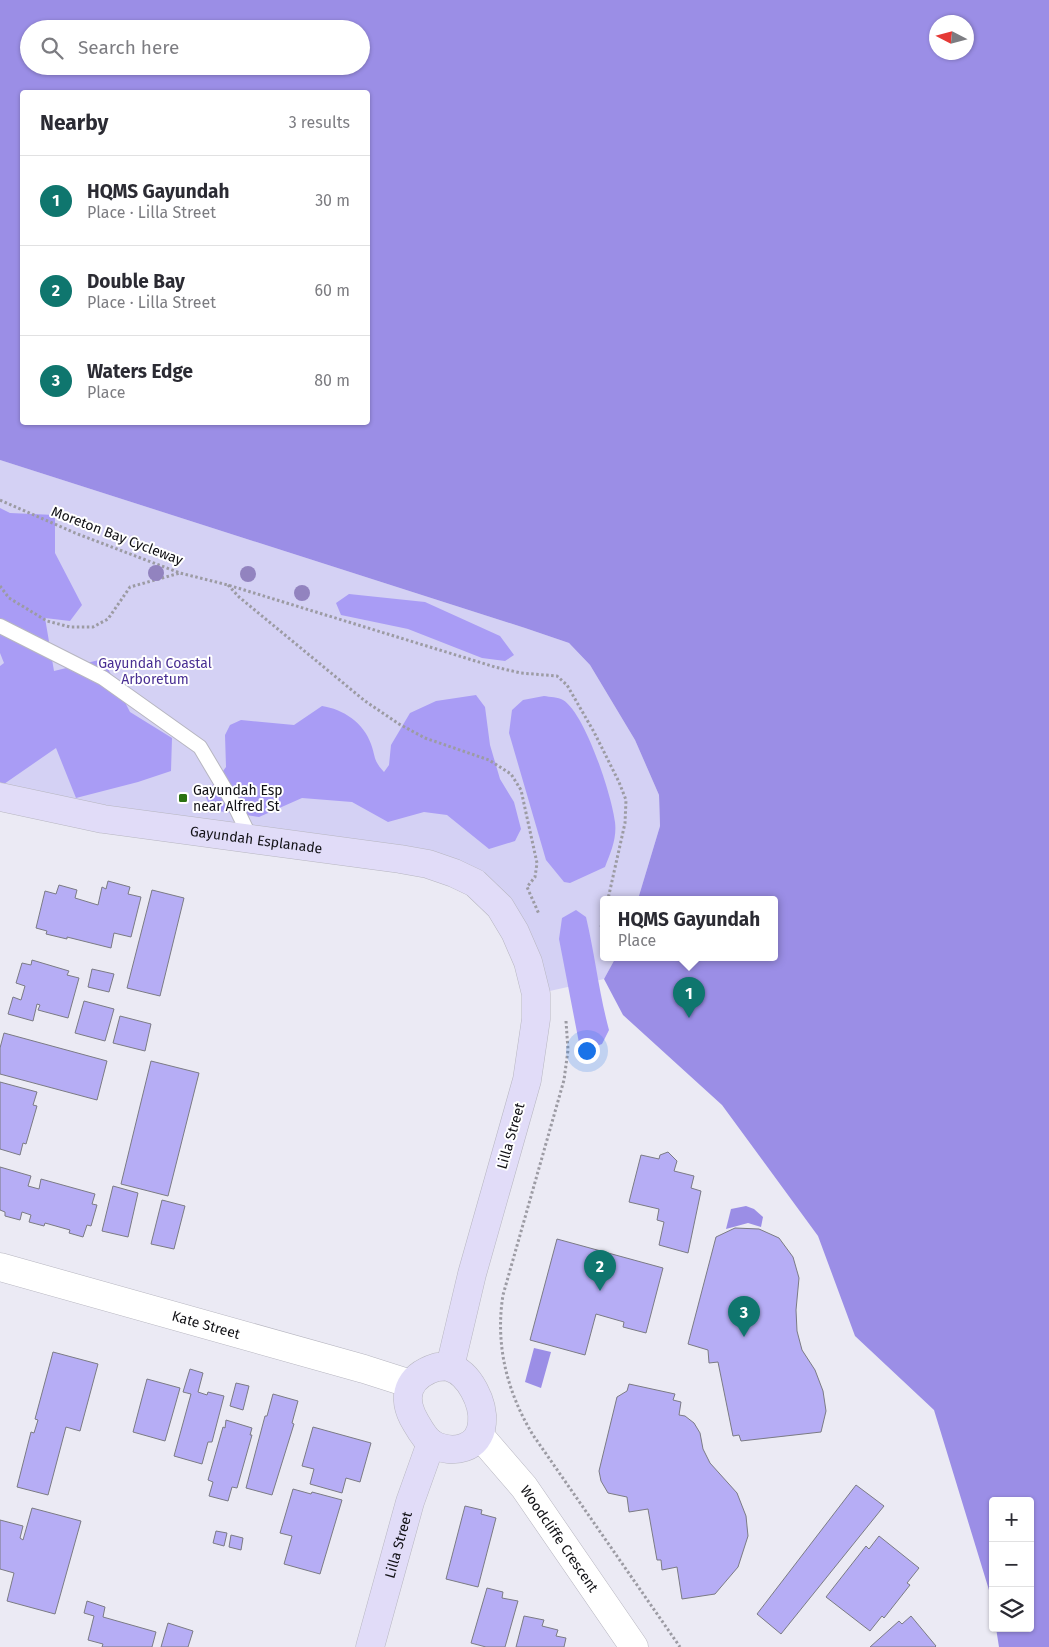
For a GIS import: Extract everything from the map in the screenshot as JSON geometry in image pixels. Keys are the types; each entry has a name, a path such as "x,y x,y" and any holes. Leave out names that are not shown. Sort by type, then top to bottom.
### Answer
{"street":[{"name":"Gayundah Esplanade","path":"0,798 103,819 400,858 428,864 475,883 500,907"},
{"name":"Lilla Street","path":"450,1368 472,1274 527,1080 536,1019 536,994 528,962 515,932 500,907"},
{"name":"Kate Street","path":"0,1267 364,1369 411,1384"},
{"path":"437,1366 450,1368 462,1376 469,1383 482,1411 480,1436 470,1445 459,1449 445,1449 431,1443 422,1434 410,1414 408,1393 411,1384 428,1369 437,1366"},
{"name":"Woodcliffe Crescent","path":"480,1436 524,1487 634,1647"},
{"name":"Lilla Street","path":"370,1647 410,1502 431,1443"}],"lane":[{"path":"0,626 103,678 200,747 235,806 251,839"}],"path":[{"name":"Moreton Bay Cycleway","path":"0,500 75,533 180,573 228,585 494,667 521,673 557,676 567,684 594,732 626,800 625,823 609,896"},
{"path":"0,586 9,598 47,621 70,627 93,626 108,619 130,587 180,573"}],"green space":[{"name":"Gayundah Coastal Arboretum","path":"0,460 569,643 590,665 635,740 659,795 660,826 639,896 600,896 600,961 614,961 604,979 536,994 475,883 0,797"}],"shaded area":[{"path":"0,0 1049,0 1049,1647 999,1647 997,1632 1034,1632 1034,1497 989,1497 989,1590 934,1410 855,1336 818,1236 722,1105 623,1015 604,979 614,961 778,961 778,896 639,896 660,826 659,795 635,740 590,665 569,643 0,460"},
{"path":"0,508 10,513 55,515 55,553 82,605 70,621 45,618 54,671 103,659 130,712 172,738 171,771 138,782 76,798 56,748 4,784 0,782 0,666 4,663 0,653"},
{"path":"349,594 425,602 500,636 514,655 505,661 482,658 408,629 341,615 336,603"},
{"path":"476,695 485,707 490,745 500,779 514,802 521,829 515,841 489,849 447,815 424,812 388,822 352,802 302,798 259,817 211,810 205,795 226,767 225,735 230,725 241,720 294,725 322,706 338,710 352,718 368,736 376,762 384,772 389,765 391,745 410,713 436,701"},
{"path":"544,696 563,700 580,721 603,775 615,822 614,839 605,867 570,883 564,882 546,860 509,733 512,710 523,700"},
{"path":"576,910 586,917 609,1030 602,1044 594,1047 580,1048 559,939 562,918"},
{"path":"746,1206 754,1209 763,1217 761,1227 748,1223 726,1229 731,1209"},
{"path":"534,1348 551,1352 541,1388 525,1382"}],"building":[{"path":"108,881 130,887 128,894 141,897 131,937 114,933 111,948 46,934 47,931 36,928 45,891 56,894 59,885 77,890 75,898 98,905 102,887 106,889"},
{"path":"152,890 184,898 160,996 127,988"},
{"path":"32,960 69,971 67,975 79,978 68,1018 38,1010 40,1005 37,1004 33,1021 8,1014 13,997 21,1000 25,986 16,983 22,963 31,965"},
{"path":"92,969 114,974 109,992 88,987"},
{"path":"84,1001 114,1009 105,1041 75,1033"},
{"path":"120,1016 151,1024 145,1051 113,1043"},
{"path":"4,1033 107,1061 97,1100 0,1074 0,1048"},
{"path":"151,1061 199,1073 168,1196 121,1184"},
{"path":"0,1082 37,1092 33,1105 37,1106 26,1144 23,1143 20,1155 0,1149"},
{"path":"668,1152 677,1161 674,1171 694,1176 691,1188 701,1191 688,1253 659,1245 664,1222 657,1220 659,1209 629,1202 641,1155 659,1159 660,1155"},
{"path":"0,1167 31,1176 28,1186 39,1189 41,1179 95,1194 92,1204 97,1205 91,1226 87,1225 83,1237 69,1233 70,1230 45,1223 44,1226 29,1222 31,1215 22,1212 20,1220 5,1216 5,1212 0,1210"},
{"path":"113,1186 138,1193 128,1237 102,1231"},
{"path":"162,1200 185,1206 174,1249 151,1244"},
{"path":"735,1228 759,1229 779,1238 793,1257 799,1278 796,1310 797,1331 802,1350 815,1370 823,1391 826,1411 821,1432 741,1441 739,1435 733,1436 718,1362 709,1363 708,1350 688,1344 716,1237"},
{"path":"557,1239 663,1268 646,1333 623,1327 624,1322 596,1314 585,1355 530,1340"},
{"path":"53,1352 98,1364 80,1431 66,1427 48,1495 17,1487 31,1432 34,1433 38,1420 35,1419"},
{"path":"190,1369 203,1373 198,1392 207,1395 208,1392 224,1396 212,1442 208,1442 202,1464 174,1456 191,1394 183,1392"},
{"path":"147,1379 180,1388 165,1441 133,1432"},
{"path":"236,1383 249,1386 243,1410 230,1406"},
{"path":"629,1384 675,1394 673,1400 681,1402 679,1415 685,1416 694,1423 700,1433 703,1449 710,1463 737,1493 746,1516 748,1536 738,1567 715,1594 682,1599 677,1567 662,1570 661,1560 657,1560 648,1509 629,1512 627,1497 608,1493 601,1481 599,1471 617,1397 627,1391"},
{"path":"273,1394 298,1401 292,1423 294,1424 272,1495 246,1488 265,1416 267,1416"},
{"path":"226,1420 252,1428 250,1435 252,1435 237,1488 232,1487 228,1501 209,1496 213,1482 208,1480"},
{"path":"313,1427 371,1443 360,1482 346,1478 342,1493 310,1484 314,1469 302,1466"},
{"path":"856,1485 884,1506 781,1634 757,1614"},
{"path":"293,1489 342,1500 320,1574 284,1564 292,1536 280,1533"},
{"path":"465,1506 482,1510 481,1514 496,1518 478,1587 446,1579"},
{"path":"32,1508 81,1521 55,1614 7,1601 14,1573 0,1569 0,1520 23,1526 20,1538 23,1540"},
{"path":"216,1531 227,1533 224,1546 213,1543"},
{"path":"231,1535 243,1538 241,1550 229,1547"},
{"path":"879,1536 919,1568 907,1583 910,1585 884,1618 882,1616 870,1631 826,1597 866,1546 869,1549"},
{"path":"487,1588 503,1592 502,1598 518,1601 505,1647 486,1647 471,1643"},
{"path":"87,1601 105,1607 103,1617 156,1632 152,1647 102,1647 103,1644 88,1640 94,1616 84,1613"},
{"path":"524,1616 544,1620 542,1626 558,1630 556,1636 566,1638 564,1647 516,1647"},
{"path":"911,1616 935,1647 870,1647 899,1621 902,1624"},
{"path":"168,1623 193,1631 188,1647 161,1647"}],"place":[{"name":"Gayundah Esp near Alfred St","path":"183,798"},
{"name":"HQMS Gayundah","path":"689,1018"},
{"name":"Double Bay","path":"600,1291"},
{"name":"Waters Edge","path":"744,1337"}]}
